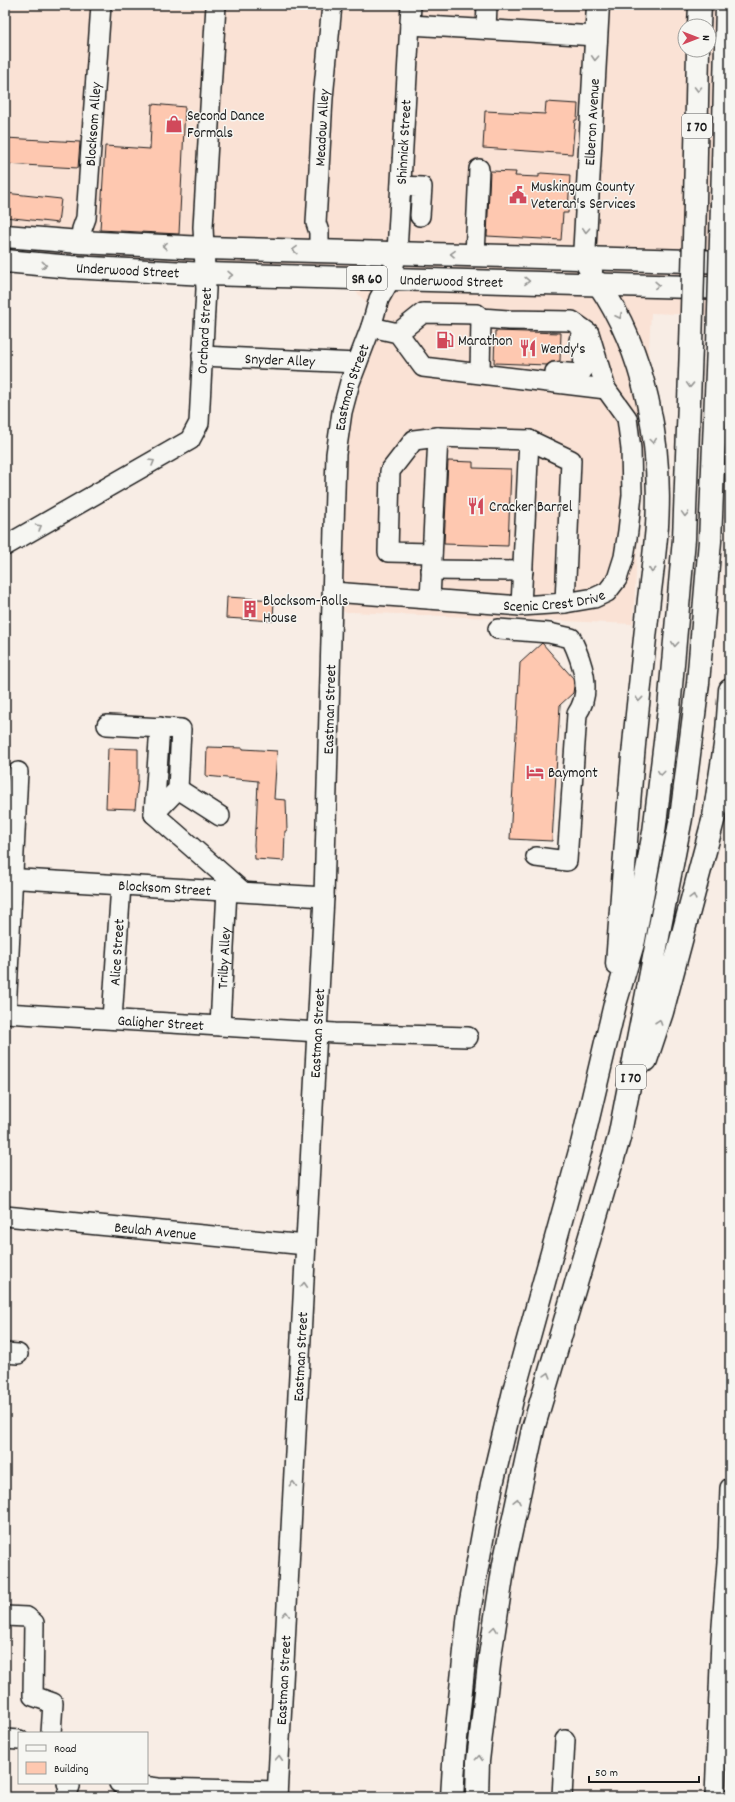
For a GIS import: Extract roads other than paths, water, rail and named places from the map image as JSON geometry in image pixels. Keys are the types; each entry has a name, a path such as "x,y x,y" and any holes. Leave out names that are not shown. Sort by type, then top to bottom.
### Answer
{"main road":[{"name":"Elberon Avenue","path":"584,258 598,5"},
{"path":"699,18 700,5"},
{"name":"I 70","path":"477,1797 478,1762 490,1656 504,1564 533,1429 619,1138 681,818 698,683 710,541 718,346 727,5"},
{"name":"I 70","path":"452,1797 455,1748 469,1612 492,1484 515,1387 582,1144 615,1004 634,940 654,832 669,709 684,539 691,346 698,58"},
{"name":"Underwood Street","path":"5,236 80,242 205,248 730,262"},
{"path":"584,258 598,283 613,305 636,359 648,402 657,466 657,526 628,799 615,1004"},
{"name":"Underwood Street","path":"5,261 71,267 206,274 598,283 730,288"},
{"path":"619,1138 662,1012 714,817 727,732 730,690"}],"street":[{"name":"Blocksom Alley","path":"80,242 82,228 86,218 101,5"},
{"name":"Orchard Street","path":"5,546 190,440 199,423 206,274 203,227 216,5"},
{"name":"Meadow Alley","path":"319,251 319,232 316,223 322,119 332,5"},
{"name":"Shinnick Street","path":"391,278 397,252 411,5"},
{"path":"486,29 487,5"},
{"path":"410,25 596,36"},
{"path":"475,255 479,169"},
{"path":"401,186 422,187 420,216"},
{"name":"Eastman Street","path":"277,1794 324,897 336,454 342,412 357,363 371,326 379,299 391,278"},
{"name":"Scenic Crest Drive","path":"333,592 521,606 565,603 594,598 607,592 617,579 624,557 632,495 631,449 627,418 606,389 589,333 572,321 508,320 481,318 477,314 424,313 398,333"},
{"path":"480,370 481,318"},
{"path":"371,326 398,333 423,367 579,374 583,370 585,362 583,353 577,336 574,333 568,330 530,330 508,320"},
{"name":"Snyder Alley","path":"202,356 357,363"},
{"path":"480,370 606,389"},
{"path":"523,571 432,561 388,552 390,471 414,440 438,437 529,440 571,460 565,603"},
{"path":"430,599 438,437"},
{"path":"521,606 529,440"},
{"path":"498,628 549,633 571,638 580,656 585,679 583,705 577,714 568,861 536,857"},
{"path":"107,725 181,729 178,789 154,814"},
{"path":"154,814 160,727"},
{"path":"6,1013 9,878 18,772"},
{"path":"178,789 220,816"},
{"path":"154,814 235,891"},
{"name":"Blocksom Street","path":"9,878 324,897"},
{"name":"Alice Street","path":"112,1019 121,885"},
{"name":"Trilby Alley","path":"220,1026 235,891"},
{"name":"Galigher Street","path":"6,1013 317,1032 414,1037 468,1037"},
{"name":"Beulah Avenue","path":"5,1216 306,1245"},
{"path":"714,1797 730,1488"},
{"path":"5,1616 27,1617 34,1623 33,1696 53,1703 51,1732"},
{"path":"5,1739 18,1740"},
{"path":"562,1797 565,1740"},
{"path":"127,1784 158,1788 277,1794"}],"place":[{"name":"Second Dance Formals","path":"174,124"},
{"name":"Muskingum County Veteran's Services","path":"518,195"},
{"name":"Marathon","path":"445,340"},
{"name":"Wendy's","path":"528,348"},
{"name":"Cracker Barrel","path":"476,506"},
{"name":"Blocksom-Rolls House","path":"250,609"},
{"name":"Baymont","path":"535,772"}]}
